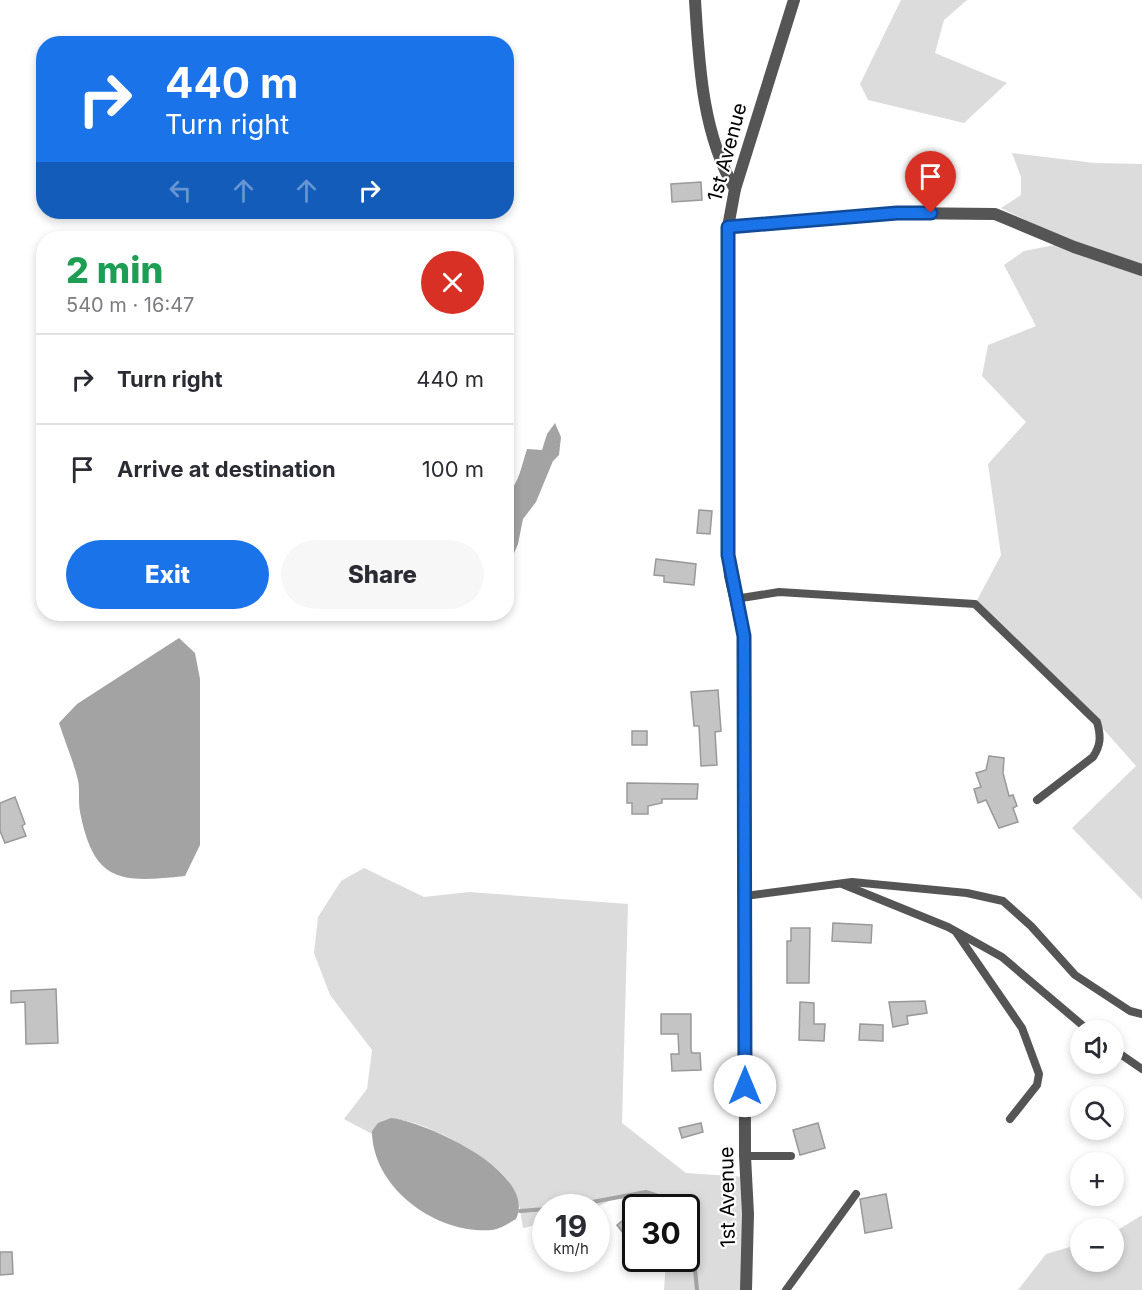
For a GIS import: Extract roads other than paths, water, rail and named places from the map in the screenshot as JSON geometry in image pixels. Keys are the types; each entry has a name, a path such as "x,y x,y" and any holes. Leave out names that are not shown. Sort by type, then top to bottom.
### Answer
{"street":[{"path":"695,0 698,55 713,139 724,170 735,189"},
{"name":"1st Avenue","path":"746,1290 748,1215 745,1156 744,636 728,555 728,227 735,189 794,0"},
{"path":"728,227 897,213 995,214 1074,247 1142,270"}],"lane":[{"path":"735,599 779,592 975,604 1097,722 1101,735 1099,748 1093,758 1037,800"},
{"path":"745,896 840,883 967,893 1003,901 1031,926 1075,975 1130,1011 1142,1014"},
{"path":"840,883 955,931 1002,957 1076,1020"},
{"path":"955,931 1022,1028 1039,1074 1037,1085 1010,1119"},
{"path":"1124,1057 1142,1070"},
{"path":"745,1156 791,1156"},
{"path":"786,1290 856,1194"}],"waterway":[{"path":"635,1194 646,1192 652,1194"},
{"path":"610,1199 622,1196"},
{"path":"520,1211 532,1210"},
{"path":"695,1272 697,1290"}]}
